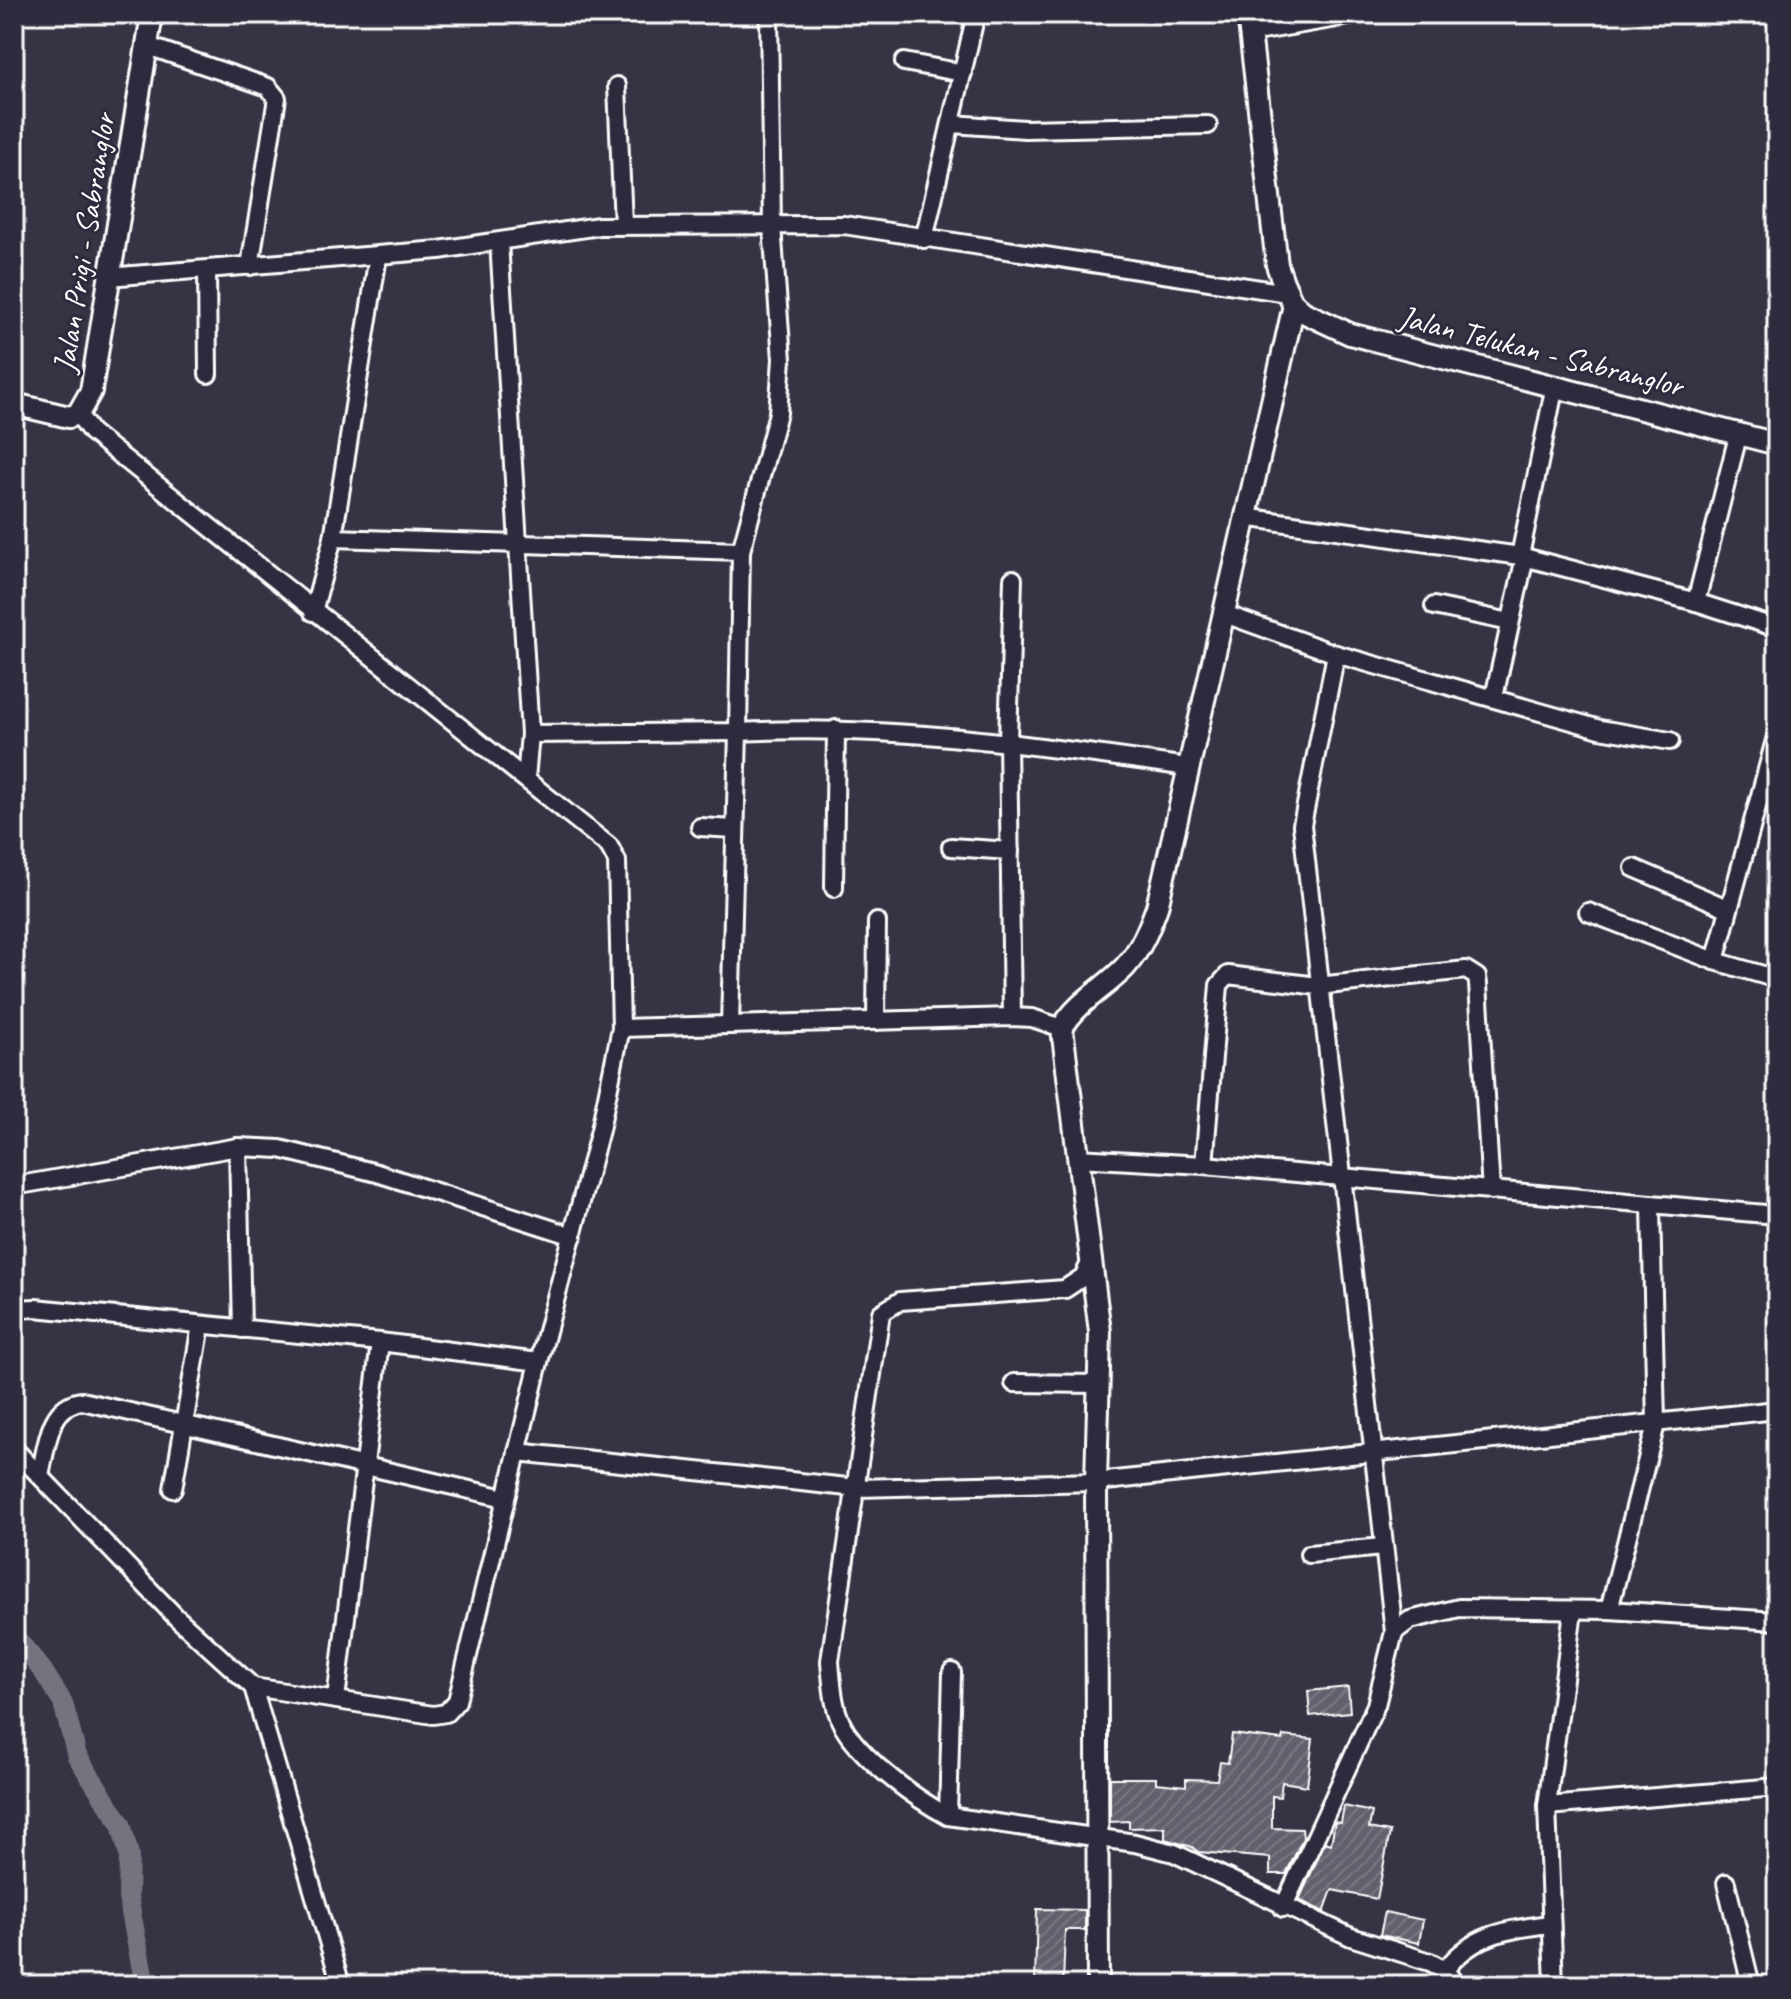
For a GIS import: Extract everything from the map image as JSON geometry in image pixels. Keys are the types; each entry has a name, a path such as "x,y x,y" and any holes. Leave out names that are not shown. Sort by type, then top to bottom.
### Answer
{"street":[{"name":"Jalan Prigi - Sabranglor","path":"14,404 59,416 78,414 94,381 108,277 152,14"},
{"path":"730,1025 741,551 778,413 782,359 772,226 769,14"},
{"path":"924,239 976,14"},
{"path":"1098,1985 1096,1482 1100,1332 1062,1028 1076,1007 1124,968 1150,927 1176,832 1187,767 1290,299 1277,265 1249,24 1360,14"},
{"path":"145,45 268,87 277,98 250,266"},
{"path":"904,62 963,73"},
{"path":"617,86 623,225"},
{"path":"952,124 1025,129 1208,125"},
{"path":"108,277 378,256 499,242 599,226 844,225 1290,299"},
{"path":"499,242 530,734 526,779"},
{"path":"313,612 333,538 378,256"},
{"path":"207,270 208,374"},
{"name":"Jalan Telukan - Sabranglor","path":"1290,299 1350,334 1777,444"},
{"path":"1494,697 1555,385"},
{"path":"78,414 91,432 609,846 616,856 621,1028 573,1236 505,1498 457,1701 452,1708 433,1715 253,1687"},
{"path":"1696,602 1739,432"},
{"path":"1244,517 1522,556 1696,602 1777,628"},
{"path":"333,538 518,541 741,551"},
{"path":"1012,1017 1008,740 1013,579"},
{"path":"1224,603 1336,654 1600,729 1670,741"},
{"path":"1434,606 1510,622"},
{"path":"1283,1908 1376,1705 1394,1632 1318,986 1302,817 1336,654"},
{"path":"530,734 836,729 1008,740 1187,767"},
{"path":"834,888 836,729"},
{"path":"1715,961 1777,733"},
{"path":"700,827 735,829"},
{"path":"951,847 1010,851"},
{"path":"1634,868 1727,908"},
{"path":"1588,912 1715,961 1777,979"},
{"path":"876,1021 877,922"},
{"path":"1204,1165 1219,985 1233,974 1318,986 1466,970 1477,977 1491,1191"},
{"path":"621,1028 1012,1017 1032,1018 1062,1028"},
{"path":"14,1186 238,1147 280,1149 331,1159 573,1236"},
{"path":"238,1147 242,1329"},
{"path":"1077,1158 1204,1165 1651,1207 1777,1215"},
{"path":"1609,1610 1656,1424 1651,1207"},
{"path":"1093,1258 1083,1277 1065,1289 900,1301 881,1313 830,1661 839,1717 848,1734 887,1773 926,1804 948,1816 1135,1843 1174,1853 1283,1908 1445,1970 1456,1985"},
{"path":"14,1309 380,1342 539,1362"},
{"path":"173,1489 201,1325"},
{"path":"336,1699 380,1342"},
{"path":"1014,1383 1099,1384"},
{"path":"40,1475 56,1416 67,1404 82,1401 505,1498"},
{"path":"517,1452 857,1488 1096,1482 1777,1410"},
{"path":"14,1449 176,1617 253,1687 341,1985"},
{"path":"1309,1554 1383,1547"},
{"path":"1394,1632 1410,1620 1459,1608 1609,1610 1777,1621"},
{"path":"1554,1985 1549,1924 1547,1806 1573,1611"},
{"path":"948,1816 952,1672"},
{"path":"1547,1806 1777,1787"},
{"path":"1726,1883 1751,1985"},
{"path":"1445,1970 1470,1943 1486,1935 1549,1924"}],"building":[{"path":"1348,1687 1350,1712 1310,1716 1308,1691"},
{"path":"1232,1734 1282,1740 1283,1736 1313,1739 1307,1786 1282,1782 1280,1797 1272,1796 1272,1828 1302,1829 1303,1838 1286,1874 1270,1874 1270,1858 1198,1852 1192,1847 1165,1839 1165,1827 1129,1828 1129,1821 1110,1822 1110,1778 1156,1778 1156,1783 1186,1786 1186,1779 1217,1780 1220,1762 1228,1763"},
{"path":"1344,1806 1372,1812 1369,1828 1390,1832 1377,1899 1332,1890 1324,1912 1299,1900 1325,1842 1331,1844 1335,1822 1341,1823"},
{"path":"1037,1909 1085,1910 1085,1930 1065,1930 1063,1985 1035,1985"},
{"path":"1385,1912 1423,1920 1419,1943 1380,1935"}],"waterway":[{"path":"14,1636 43,1671 63,1703 77,1756 121,1824 129,1855 128,1897 145,1985"}]}
